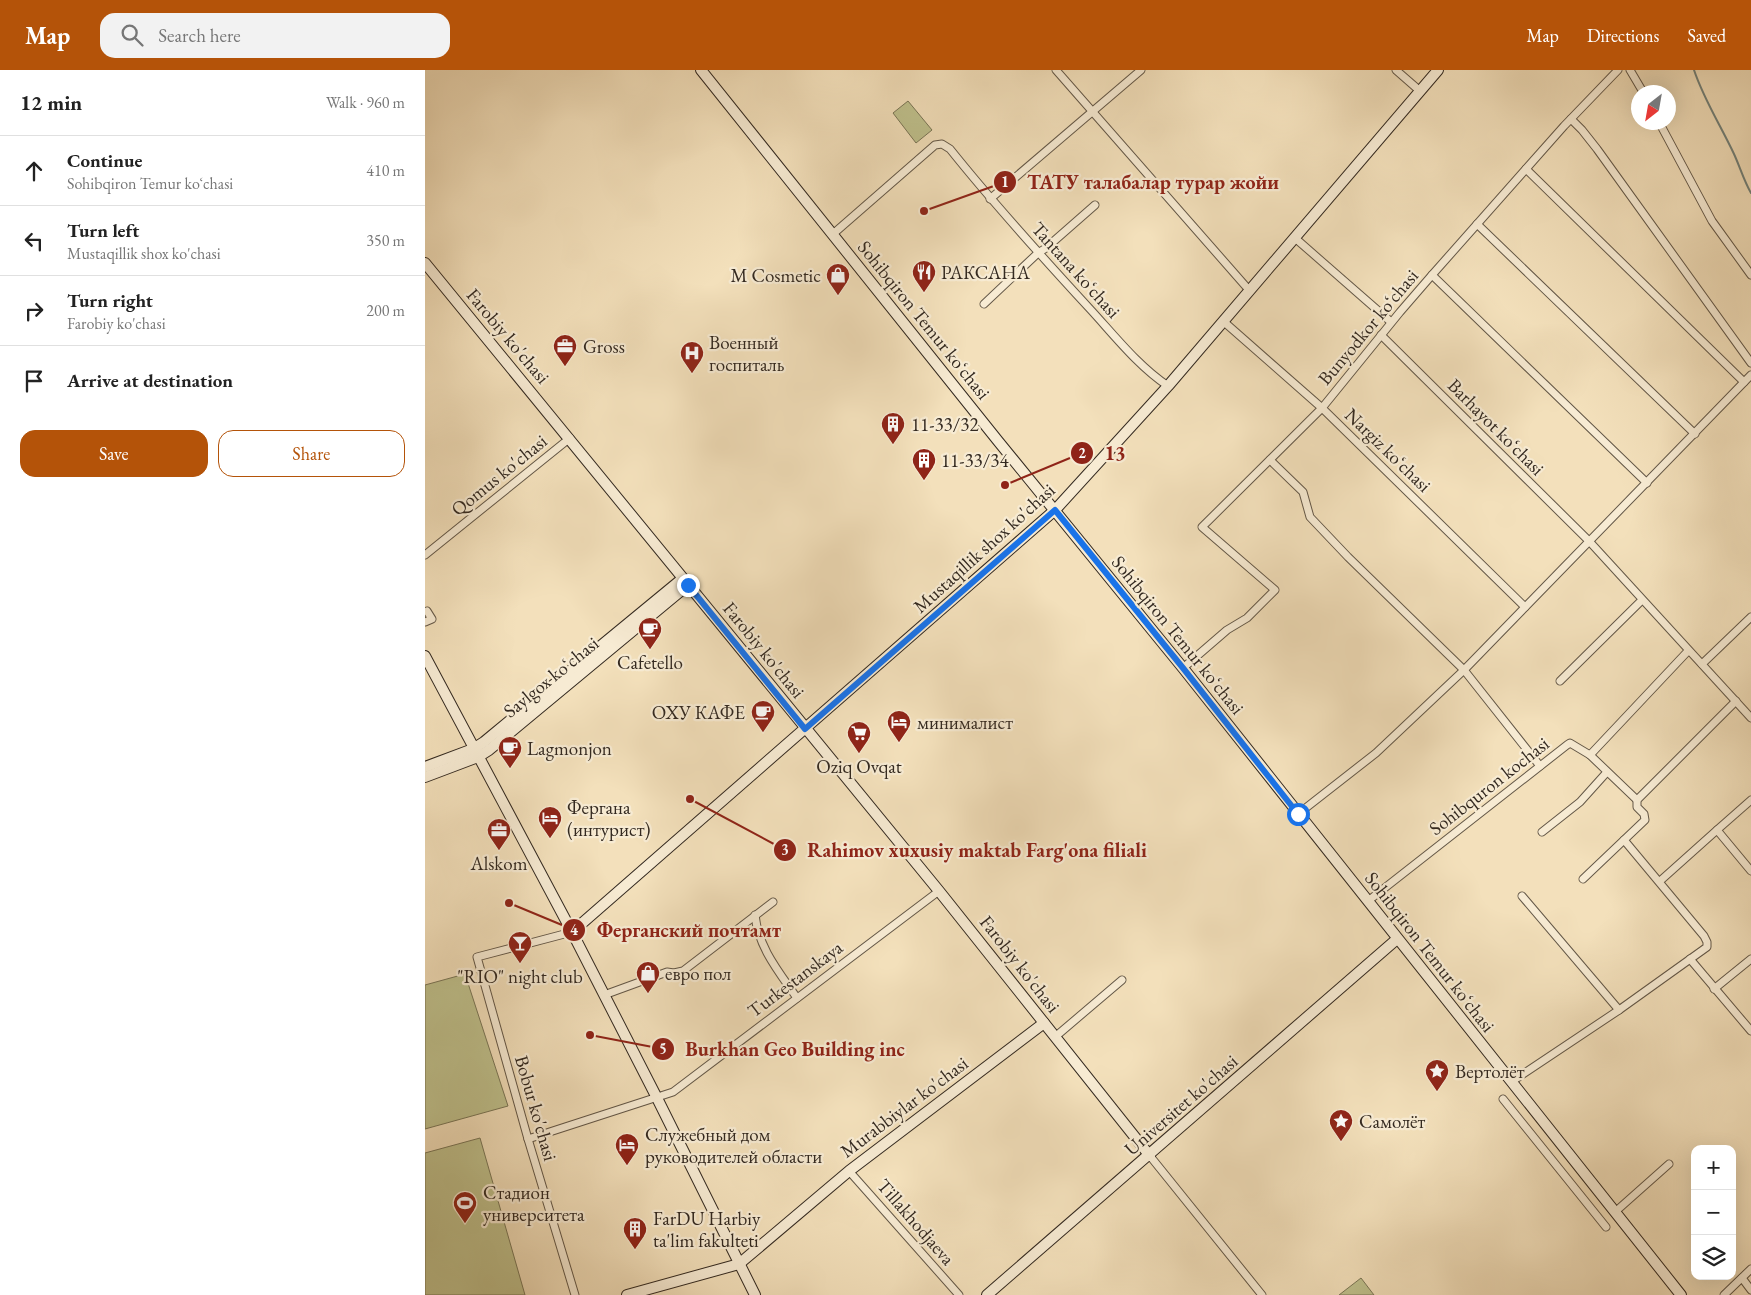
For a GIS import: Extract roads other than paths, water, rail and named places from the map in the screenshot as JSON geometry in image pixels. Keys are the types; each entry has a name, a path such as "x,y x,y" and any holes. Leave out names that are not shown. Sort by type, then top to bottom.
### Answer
{"main road":[{"name":"Sohibqiron Temur koʻchasi","path":"701,70 1183,668 1397,940 1681,1295"},
{"name":"Mustaqillik shox ko'chasi","path":"572,932 1055,510 1168,386 1438,70"},
{"name":"Farobiy ko'chasi","path":"425,263 939,891 1150,1156"},
{"name":"Saylgox koʻchasi","path":"425,777 475,753 484,742 685,582"},
{"path":"425,656 572,932 755,1295"},
{"name":"Saylgox koʻchasi","path":"425,767 475,753"},
{"name":"Universitet ko'chasi","path":"987,1295 1150,1156 1397,940"},
{"name":"Murabbiylar ko'chasi","path":"627,1295 739,1264 849,1171 1044,1023"}],"street":[{"path":"1056,70 1249,290"},
{"path":"990,199 1141,70"},
{"path":"1396,70 1419,91"},
{"name":"Bunyodkor koʻchasi","path":"1183,668 1227,630 1247,618 1275,590 1202,527 1322,408 1391,322 1432,275 1571,119 1618,70"},
{"path":"1631,70 1639,85"},
{"path":"1571,119 1597,149 1751,363"},
{"path":"1663,130 1712,221 1751,275"},
{"name":"Tantana koʻchasi","path":"833,234 935,145 942,144 950,149 990,199 1153,376 1168,386"},
{"path":"1526,169 1744,382"},
{"path":"984,304 1038,252 1046,248 1095,205"},
{"path":"1477,224 1695,434"},
{"path":"1295,238 1391,322"},
{"path":"1432,275 1647,483"},
{"name":"Nargiz koʻchasi","path":"1223,321 1322,408 1525,607"},
{"name":"Barhayot koʻchasi","path":"1381,335 1589,542 1751,718"},
{"path":"1298,814 1376,753 1463,670 1751,375"},
{"name":"Qomus ko'chasi","path":"425,555 570,438"},
{"path":"1270,460 1303,492 1310,517 1348,558 1463,670 1540,766"},
{"path":"1560,681 1642,600"},
{"path":"427,611 431,622"},
{"path":"1701,664 1751,617"},
{"path":"1583,879 1645,820 1645,816 1636,804 1637,800 1590,755 1688,650"},
{"path":"1637,800 1736,701"},
{"name":"Sohibquron kochasi","path":"1368,902 1571,743 1590,755"},
{"path":"1542,832 1580,802 1607,772"},
{"path":"1660,881 1751,800"},
{"path":"1717,830 1751,871"},
{"path":"1511,1082 1619,1010 1707,947 1707,942 1660,881 1625,840"},
{"name":"Turkestanskaya","path":"528,1139 673,1092 939,891"},
{"path":"1522,896 1619,1010"},
{"path":"604,995 667,972 683,971 773,902"},
{"path":"755,915 756,928 765,952 797,998"},
{"name":"Mustaqillik shox ko'chasi","path":"477,957 572,932"},
{"name":"Bobur ko'chasi","path":"477,957 528,1139 575,1295"},
{"path":"1690,960 1750,1027"},
{"path":"1714,989 1751,960"},
{"path":"1055,1037 1122,980"},
{"path":"1503,1099 1606,1227"},
{"name":"Farobiy ko'chasi","path":"1150,1156 1261,1295"},
{"path":"1615,1212 1669,1164"},
{"name":"Tillakhodjaeva","path":"849,1171 959,1295"},
{"path":"1725,1295 1751,1270"},
{"path":"1742,1278 1751,1290"}],"waterway":[{"path":"1694,70 1751,193"}],"place":[{"name":"ТАТУ талабалар турар жойи","path":"924,211"},
{"name":"РАКСАНА","path":"924,293"},
{"name":"M Cosmetic","path":"838,296"},
{"name":"Gross","path":"565,367"},
{"name":"Военный госпиталь","path":"692,374"},
{"name":"11-33/32","path":"893,445"},
{"name":"11-33/34","path":"924,481"},
{"name":"13","path":"1005,485"},
{"name":"Cafetello","path":"650,650"},
{"name":"ОХУ КАФЕ","path":"763,733"},
{"name":"минималист","path":"899,743"},
{"name":"Oziq Ovqat","path":"859,754"},
{"name":"Lagmonjon","path":"510,769"},
{"name":"Rahimov xuxusiy maktab Farg'ona filiali","path":"690,799"},
{"name":"Фергана (интурист)","path":"550,839"},
{"name":"Alskom","path":"499,851"},
{"name":"Ферганский почтамт","path":"509,903"},
{"name":"\"RIO\" night club","path":"520,964"},
{"name":"евро пол","path":"648,994"},
{"name":"Burkhan Geo Building inc","path":"590,1035"},
{"name":"Вертолёт","path":"1437,1092"},
{"name":"Самолёт","path":"1341,1142"},
{"name":"Служебный дом руководителей области","path":"627,1166"},
{"name":"Стадион университета","path":"465,1224"},
{"name":"FarDU Harbiy ta'lim fakulteti","path":"635,1250"}]}
